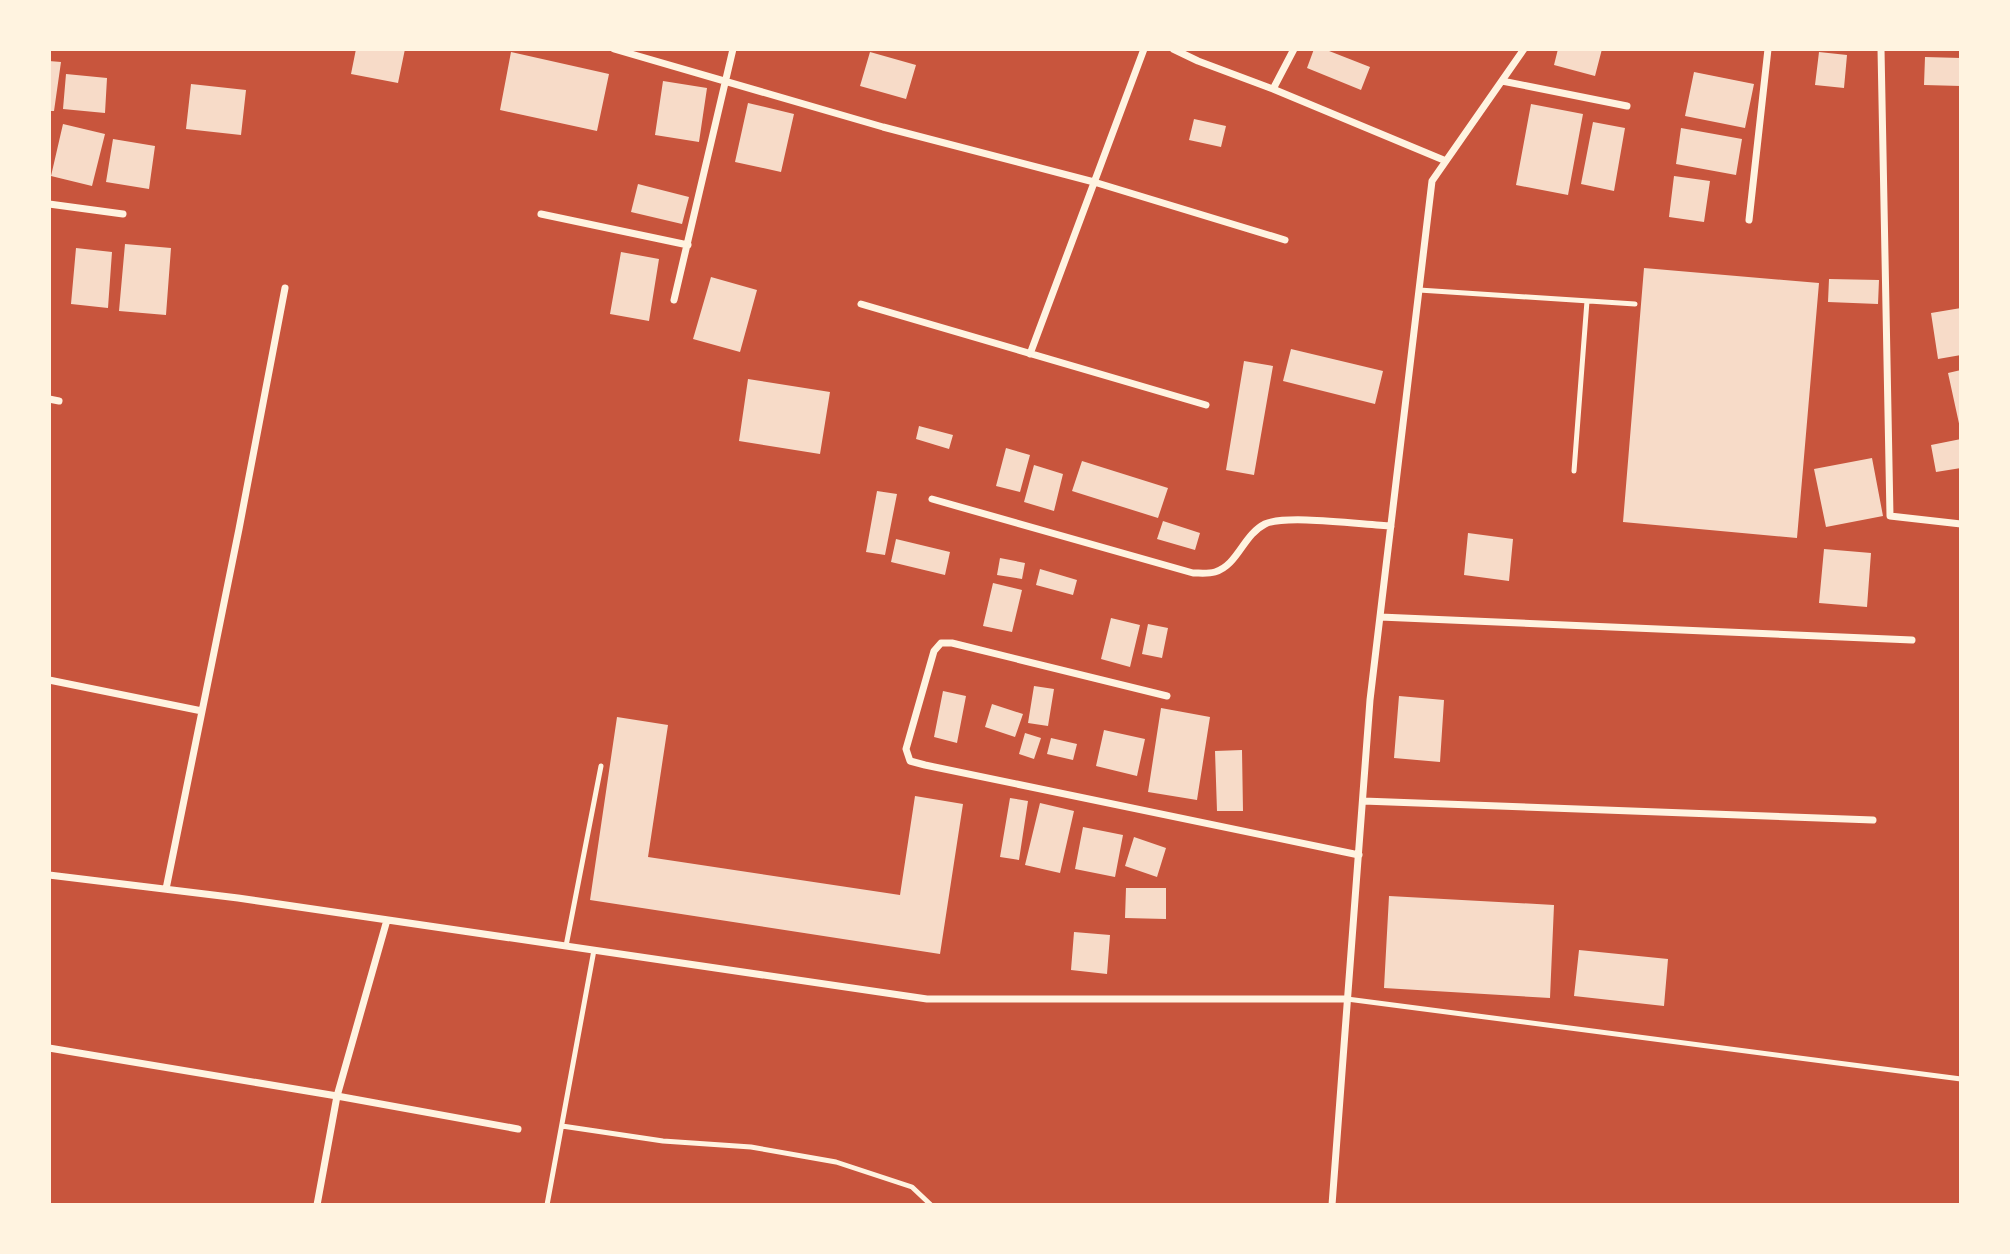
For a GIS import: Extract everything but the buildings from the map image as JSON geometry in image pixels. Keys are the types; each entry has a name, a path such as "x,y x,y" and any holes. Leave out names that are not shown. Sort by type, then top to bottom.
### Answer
{"street":[{"path":"614,49 883,127 1094,183 1285,240"},
{"path":"674,300 733,49"},
{"path":"1030,354 1144,49"},
{"path":"1173,49 1446,161"},
{"path":"1273,89 1294,49"},
{"path":"1332,1205 1370,700 1432,181 1524,49"},
{"path":"1749,220 1768,49"},
{"path":"1881,49 1890,516 1961,524"},
{"path":"1502,81 1627,106"},
{"path":"49,204 123,215"},
{"path":"541,214 688,245"},
{"path":"166,889 285,288"},
{"path":"861,304 1206,405"},
{"path":"49,399 59,401"},
{"path":"932,499 1193,573 1213,573 1228,566 1248,538 1265,524 1285,520 1391,526"},
{"path":"1380,617 1912,640"},
{"path":"1167,696 952,643 941,643 934,651 906,749 909,761 925,765 1359,855"},
{"path":"49,680 202,711"},
{"path":"1363,801 1873,820"},
{"path":"49,875 387,920 928,999 1348,999"},
{"path":"317,1205 337,1096 387,920"},
{"path":"49,1048 518,1129"}],"lane":[{"path":"1419,290 1635,304"},
{"path":"1574,471 1587,302"},
{"path":"566,946 601,766"},
{"path":"547,1205 594,950"},
{"path":"1348,999 1961,1079"},
{"path":"562,1126 663,1141 751,1147 836,1162 912,1187 931,1205"}]}
